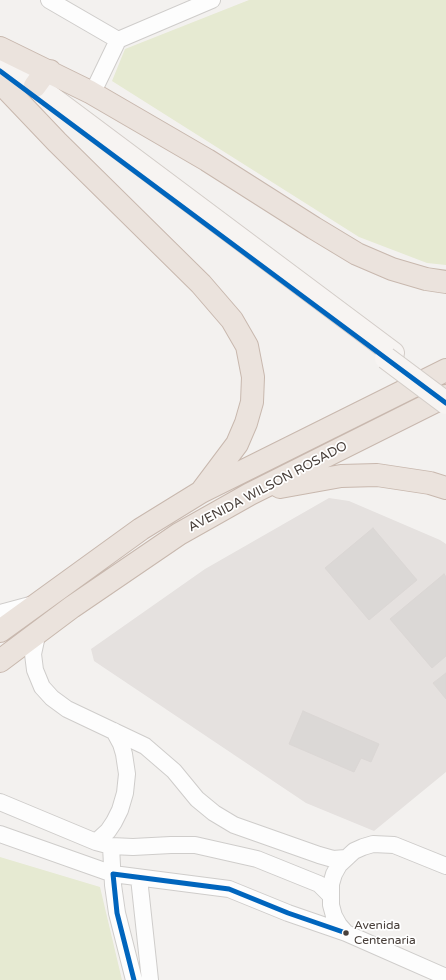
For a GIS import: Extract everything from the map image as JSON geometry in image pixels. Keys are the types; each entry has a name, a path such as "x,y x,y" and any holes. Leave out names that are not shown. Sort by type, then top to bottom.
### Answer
{"highway":[{"path":"0,48 43,79 92,94 207,160 356,254 426,280 446,282"},
{"path":"0,81 57,142 201,284 232,320 247,346 253,377 252,402 246,423 237,444 201,492"},
{"name":"AVENIDA WILSON ROSADO","path":"0,631 141,529 201,492 446,370"},
{"name":"AVENIDA WILSON ROSADO","path":"0,661 38,631 115,576 179,534 250,494 446,394"},
{"path":"250,494 341,476 370,475 430,483 446,488"}],"main road":[{"path":"0,59 43,79 390,356 446,403"},
{"path":"0,81 446,394"}],"street":[{"path":"49,0 118,40"},
{"path":"92,94 118,40 212,0"},
{"path":"0,613 37,604"},
{"path":"38,631 33,654 35,670 42,687 52,698 67,709 145,746 174,771 197,799 214,813 234,825 319,856 333,859 346,858"},
{"path":"114,731 121,744 127,774 125,793 120,810 108,831 104,844 112,874 117,913 134,980"},
{"path":"0,802 104,844 133,847 195,845 257,859 319,884 330,895"},
{"path":"0,834 112,874 229,889 288,913 346,933 446,977"},
{"path":"257,859 267,838"},
{"path":"346,933 334,916 330,895 331,884 339,865 354,851 363,847 384,843 394,845 446,866"},
{"path":"139,878 150,980"}],"shaded area":[{"path":"329,498 349,501 440,540 446,544 446,772 374,831 306,803 94,661 91,649 205,569"}],"green space":[{"path":"249,0 446,0 446,265 427,263 359,237 112,81 125,49"},
{"path":"0,857 100,887 122,980 0,980"}],"building":[{"path":"373,528 417,580 369,620 325,568"},
{"path":"444,574 446,577 446,656 432,668 390,619"},
{"path":"446,673 446,699 433,683"},
{"path":"303,711 379,744 371,762 361,758 354,772 289,744"}],"transit line":[{"path":"0,71 446,403"},
{"path":"134,980 117,913 113,874 229,889 288,913 346,933"}],"place":[{"name":"Avenida Centenaria","path":"346,933"}]}
